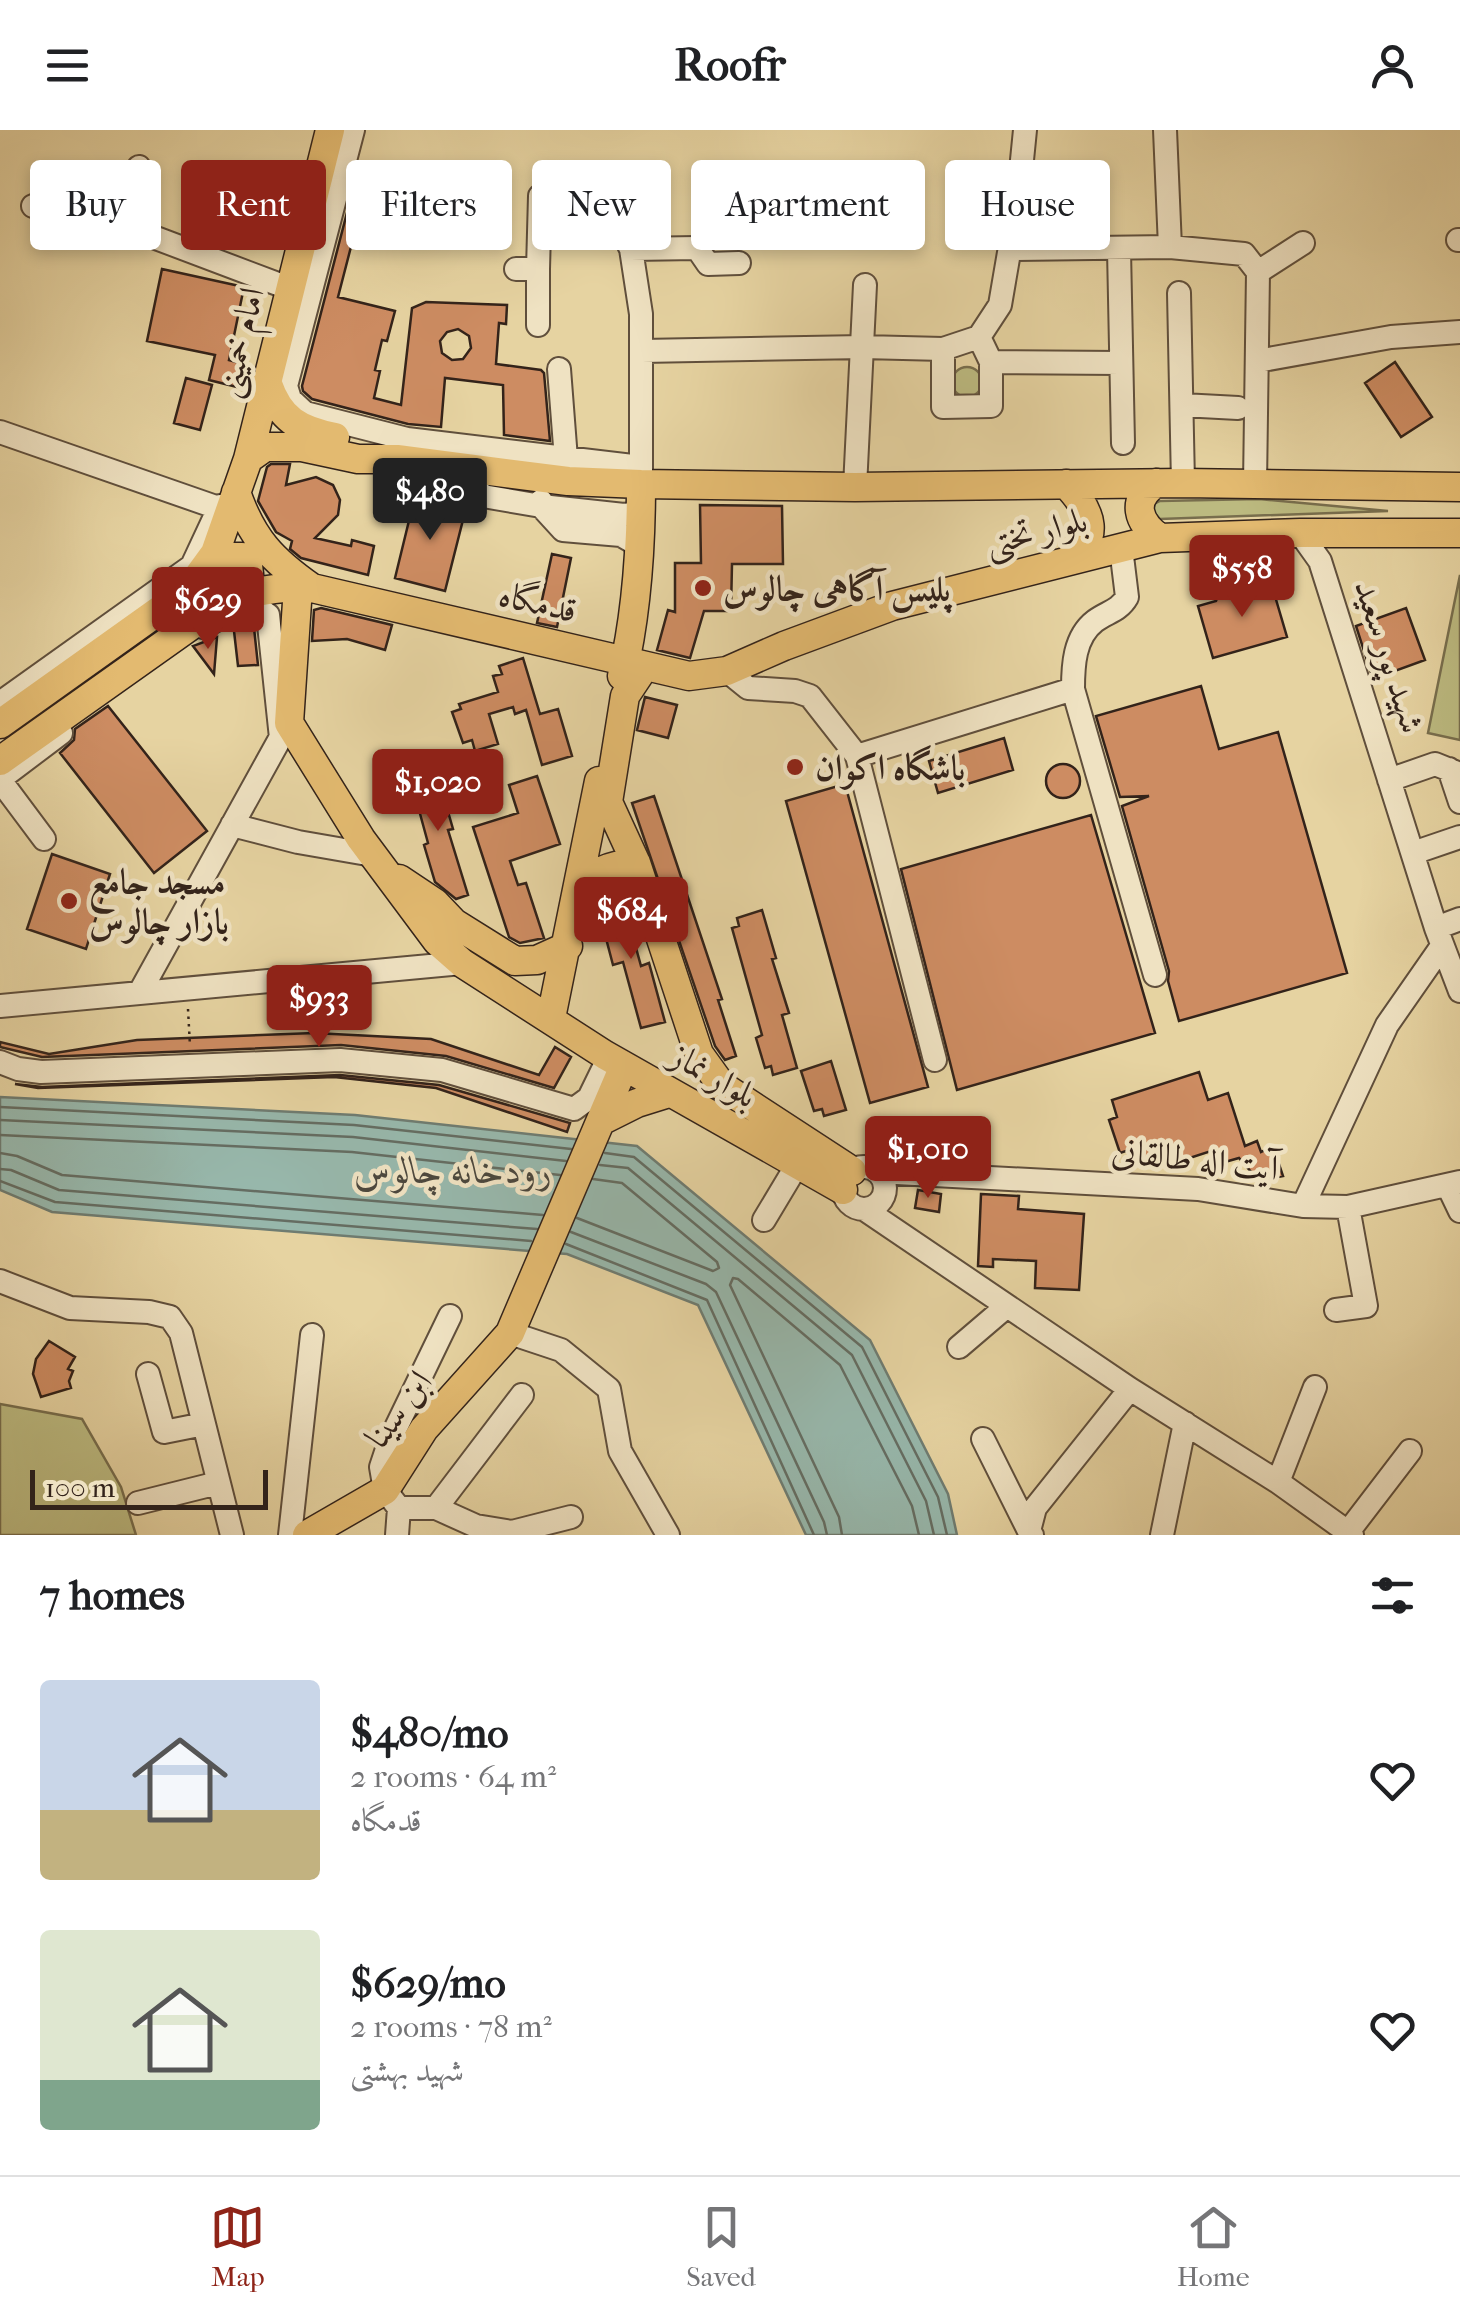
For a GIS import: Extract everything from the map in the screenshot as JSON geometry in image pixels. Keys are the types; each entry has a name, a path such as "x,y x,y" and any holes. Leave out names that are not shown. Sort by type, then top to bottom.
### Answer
{"main road":[{"name":"امام خمینی","path":"188,590 215,552 228,504 248,459 268,384 286,287 330,130"},
{"path":"268,384 276,406 305,431 362,443 397,459"},
{"path":"248,459 266,447 302,447 358,459 397,459"},
{"name":"بلوار تختی","path":"397,459 555,481 640,475 856,487 1169,483 1460,487"},
{"path":"551,1018 635,663 640,475"},
{"path":"1160,538 1147,529 1139,513 1142,495 1169,483"},
{"path":"1065,562 1085,544 1090,518 1066,484"},
{"path":"228,504 305,588"},
{"name":"بلوار تختی","path":"635,663 689,676 727,671 892,606 1160,538 1460,533"},
{"path":"0,724 218,568 223,560 237,556 248,564 250,574 233,599"},
{"path":"0,761 199,618 233,599 277,588 305,588"},
{"path":"285,730 305,588"},
{"name":"قدمگاه","path":"305,588 635,663"},
{"name":"بلوار نماز","path":"635,663 625,696 608,802 636,864 699,1054 722,1086 868,1189"},
{"name":"بلوار نماز","path":"285,730 437,942 462,964 617,1062 797,1165 868,1189"},
{"path":"377,861 435,903 454,923 516,961 537,960 568,946"},
{"path":"578,892 588,879 603,870 636,864"},
{"path":"601,1121 617,1062"},
{"path":"601,1121 669,1092"},
{"name":"ابن سینا","path":"307,1535 392,1499 424,1429 510,1333 601,1121"}],"street":[{"path":"0,702 192,566 228,504 286,287 317,130"},
{"path":"342,130 276,384 282,402 309,426 367,436 399,448 498,460 513,474"},
{"path":"352,130 286,386 290,399 305,413 555,481 624,515 641,513"},
{"path":"1021,160 1024,130"},
{"path":"1165,130 1170,246"},
{"path":"161,241 286,287"},
{"path":"532,241 527,269 538,325"},
{"path":"1258,272 1303,242"},
{"path":"1110,250 1170,246 1244,254 1258,272 1255,484"},
{"path":"671,248 697,248 708,264 738,263"},
{"path":"630,250 641,314 640,475"},
{"path":"642,351 942,349 979,336 1000,305 1010,250"},
{"path":"1119,250 1123,443"},
{"path":"856,487 865,286"},
{"path":"1169,483 1182,405 1180,293"},
{"path":"1257,361 1391,337 1460,332"},
{"path":"942,349 943,406 992,406 991,362 979,336"},
{"path":"991,362 1121,364"},
{"path":"559,369 555,481 564,530 622,535 640,546"},
{"path":"1182,405 1238,408"},
{"path":"0,432 228,504"},
{"path":"480,470 474,474 473,484 482,496 555,481"},
{"name":"شهید پور سعید","path":"1300,533 1320,560 1439,937 1460,992"},
{"name":"شهید پور سعید","path":"1320,560 1325,546 1340,533"},
{"path":"1120,548 1128,598 1120,608 1092,623 1074,656 1072,690 1154,975"},
{"path":"44,839 0,779 220,618 264,612 271,620 285,730 140,992"},
{"path":"727,671 748,688 795,691 810,696 857,756 935,1060"},
{"path":"857,756 1072,690"},
{"path":"1390,780 1435,764 1454,772 1460,802"},
{"path":"232,825 377,861"},
{"path":"1413,853 1460,837"},
{"path":"1304,1206 1388,1025 1439,937 1460,919"},
{"path":"0,1006 462,964"},
{"path":"0,1062 18,1070 41,1072 320,1060 442,1070 574,1110 589,1098 617,1062"},
{"path":"764,1220 797,1165"},
{"name":"آیت اله طالقانی","path":"868,1189 920,1174 1198,1189 1304,1206 1348,1207 1454,1184"},
{"path":"1454,1184 1460,1211"},
{"path":"868,1189 901,1234 1130,1390 1278,1482 1337,1530 1410,1451"},
{"path":"1336,1310 1366,1306 1348,1207"},
{"path":"0,1281 70,1308 149,1312 170,1317 181,1333 232,1535"},
{"path":"959,1346 1007,1306"},
{"path":"397,1535 382,1467 390,1440 450,1316"},
{"path":"510,1333 561,1350 609,1388 620,1451 668,1535"},
{"path":"290,1535 312,1335"},
{"path":"148,1374 164,1432 204,1424"},
{"path":"1278,1482 1315,1386"},
{"path":"1031,1533 1035,1508 1130,1390"},
{"path":"436,1508 522,1395"},
{"path":"1162,1535 1185,1424"},
{"path":"983,1439 1031,1533"},
{"path":"138,1503 218,1483"},
{"path":"392,1499 436,1508 479,1530 512,1532 570,1517"}],"path":[{"path":"186,988 192,1065"}],"shaded area":[{"path":"967,367 978,371 982,382 978,393 967,397 956,393 952,382 956,371"},
{"path":"1259,499 1388,511 1160,519 1152,510 1160,501"},
{"path":"1460,575 1460,740 1428,733"},
{"path":"0,1404 82,1419 121,1487 136,1535 0,1535"}],"water":[{"name":"رودخانه چالوس","path":"0,1097 355,1115 637,1146 870,1340 948,1494 957,1535 806,1535 698,1305 567,1254 52,1212 0,1190"}],"building":[{"path":"346,217 346,250 350,250 338,297 395,311 387,341 382,340 374,398 401,405 412,308 426,302 507,305 506,324 499,323 496,364 544,373 550,441 504,435 503,385 445,378 441,427 408,424 312,399 303,391","holes":["458,329 469,336 471,348 463,359 452,360 442,353 440,341 447,332"]},
{"path":"162,269 244,287 229,360 251,366 245,389 209,380 215,355 147,341"},
{"path":"1395,362 1432,417 1401,437 1365,383"},
{"path":"186,378 212,385 200,430 174,423"},
{"path":"271,464 290,464 286,485 316,477 333,485 340,500 338,515 315,538 351,546 352,540 374,546 368,575 301,558 290,549 292,541 276,532 258,501"},
{"path":"415,496 466,508 445,591 395,578"},
{"path":"700,505 782,506 783,564 732,564 731,611 704,611 690,658 657,650 668,610 675,612 675,563 701,563"},
{"path":"552,554 571,558 557,627 537,623"},
{"path":"1230,583 1245,593 1272,586 1287,637 1213,658 1198,606 1216,601 1220,590"},
{"path":"321,608 392,625 385,650 347,639 312,641 314,610"},
{"path":"1406,608 1425,660 1373,679 1356,626"},
{"path":"254,628 258,665 238,666 234,631"},
{"path":"217,637 214,674 193,646"},
{"path":"523,658 540,714 558,709 572,756 542,765 526,710 515,714 513,707 489,714 498,744 475,751 472,740 463,743 452,712 461,709 459,704 498,692 493,676 502,674 499,666"},
{"path":"1201,686 1219,749 1278,732 1347,973 1179,1021 1169,971 1122,806 1149,796 1120,797 1096,716"},
{"path":"645,697 677,705 668,738 637,730"},
{"path":"108,706 207,831 154,873 60,753 74,740 75,729"},
{"path":"1004,738 1013,770 938,793 929,761"},
{"path":"1063,764 1075,769 1080,781 1075,793 1063,798 1051,793 1046,781 1051,769"},
{"path":"436,770 453,829 448,830 468,895 456,899 435,882 410,777"},
{"path":"537,776 560,844 510,861 518,885 526,883 544,938 520,943 509,937 473,827 518,813 509,785"},
{"path":"845,784 928,1087 870,1103 786,801"},
{"path":"654,796 722,999 718,1000 736,1056 725,1060 715,1046 632,803"},
{"path":"1091,815 1155,1033 957,1090 901,869"},
{"name":"مسجد جامع بازار چالوس","path":"52,854 110,874 86,949 27,929"},
{"path":"622,897 641,966 649,963 665,1022 641,1028 623,962 613,965 597,904"},
{"path":"762,910 789,1013 782,1015 797,1068 773,1075 771,1066 765,1068 756,1038 762,1035 732,928 739,926 737,918"},
{"path":"314,1033 431,1039 539,1075 555,1047 571,1057 554,1088 446,1056 341,1045 42,1057 0,1047 0,1042 49,1054 137,1040"},
{"path":"831,1061 846,1110 824,1116 822,1109 814,1111 801,1071"},
{"path":"1199,1072 1208,1100 1228,1093 1245,1146 1257,1141 1261,1152 1273,1146 1283,1176 1252,1173 1239,1158 1218,1164 1214,1150 1168,1165 1158,1156 1139,1162 1135,1148 1120,1153 1109,1120 1117,1117 1112,1100"},
{"path":"340,1075 439,1085 570,1123 567,1132 436,1088 334,1077 38,1088 15,1084 42,1087"},
{"path":"918,1190 941,1194 939,1212 915,1208"},
{"path":"981,1194 1019,1196 1018,1209 1084,1214 1079,1290 1035,1288 1036,1261 993,1259 993,1267 978,1266"},
{"path":"49,1341 75,1357 68,1369 73,1371 71,1388 41,1397 33,1374 36,1359"}],"place":[{"name":"پلیس آگاهی چالوس","path":"703,588"},
{"name":"باشگاه اکوان","path":"795,767"},
{"name":"مسجد جامع بازار چالوس","path":"69,901"}]}
